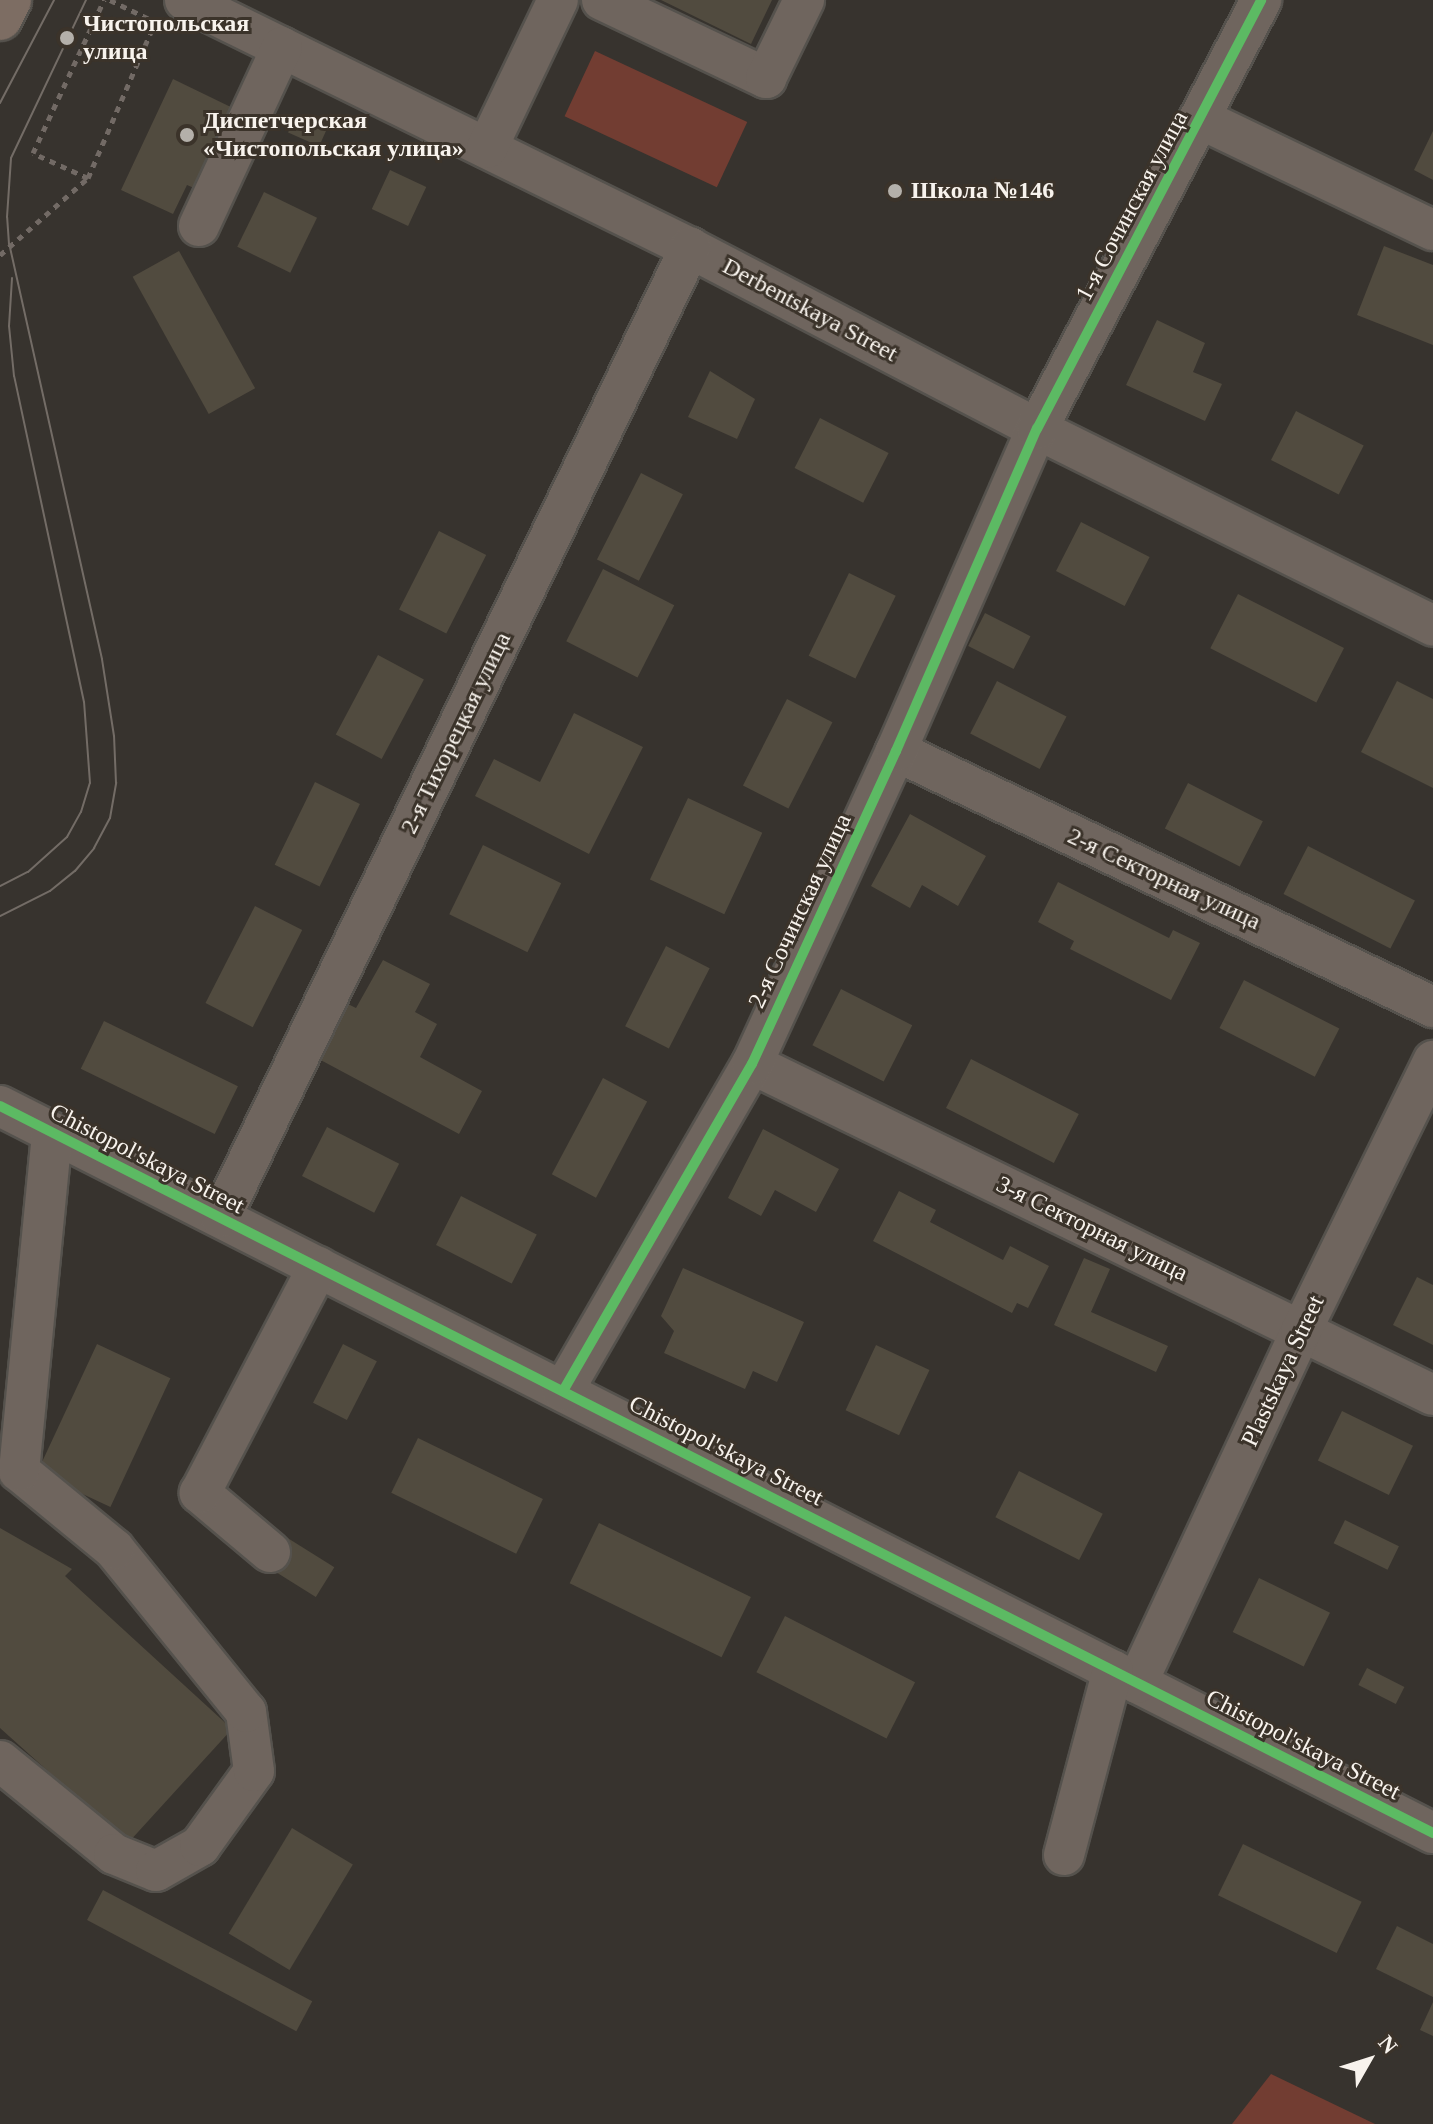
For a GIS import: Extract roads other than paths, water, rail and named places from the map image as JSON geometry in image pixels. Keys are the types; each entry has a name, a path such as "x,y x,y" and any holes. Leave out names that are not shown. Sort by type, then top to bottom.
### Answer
{"main road":[{"path":"0,18 9,0"}],"street":[{"name":"Derbentskaya Street","path":"185,0 690,248 1037,429 1433,626"},
{"path":"487,148 558,0"},
{"path":"602,0 766,78 804,0"},
{"name":"1-я Сочинская улица","path":"1037,429 1261,0"},
{"path":"199,226 282,47"},
{"path":"1201,119 1433,230"},
{"name":"2-я Тихорецкая улица","path":"221,1217 690,248"},
{"name":"2-я Сочинская улица","path":"563,1391 752,1064 896,751 1037,429"},
{"name":"2-я Секторная улица","path":"896,751 1433,1007"},
{"name":"Plastskaya Street","path":"1064,1855 1125,1676 1301,1331 1433,1061"},
{"name":"3-я Секторная улица","path":"752,1064 1433,1395"},
{"name":"Chistopol'skaya Street","path":"0,1106 1433,1833"},
{"path":"0,1761 114,1854 156,1871 200,1846 254,1771 246,1712 114,1549 19,1471 52,1134"},
{"path":"270,1552 200,1493 318,1267"}],"tram line":[{"path":"0,103 54,0"},
{"path":"0,916 50,891 75,871 94,848 110,818 116,783 114,736 102,659 9,244 7,217 11,158 86,0"},
{"path":"0,886 28,872 67,837 81,812 90,783 84,702 14,376 9,326 12,278"}],"place":[{"name":"Чистопольская улица","path":"67,38"},
{"name":"Диспетчерская «Чистопольская улица»","path":"187,135"},
{"name":"Школа №146","path":"895,191"}]}
